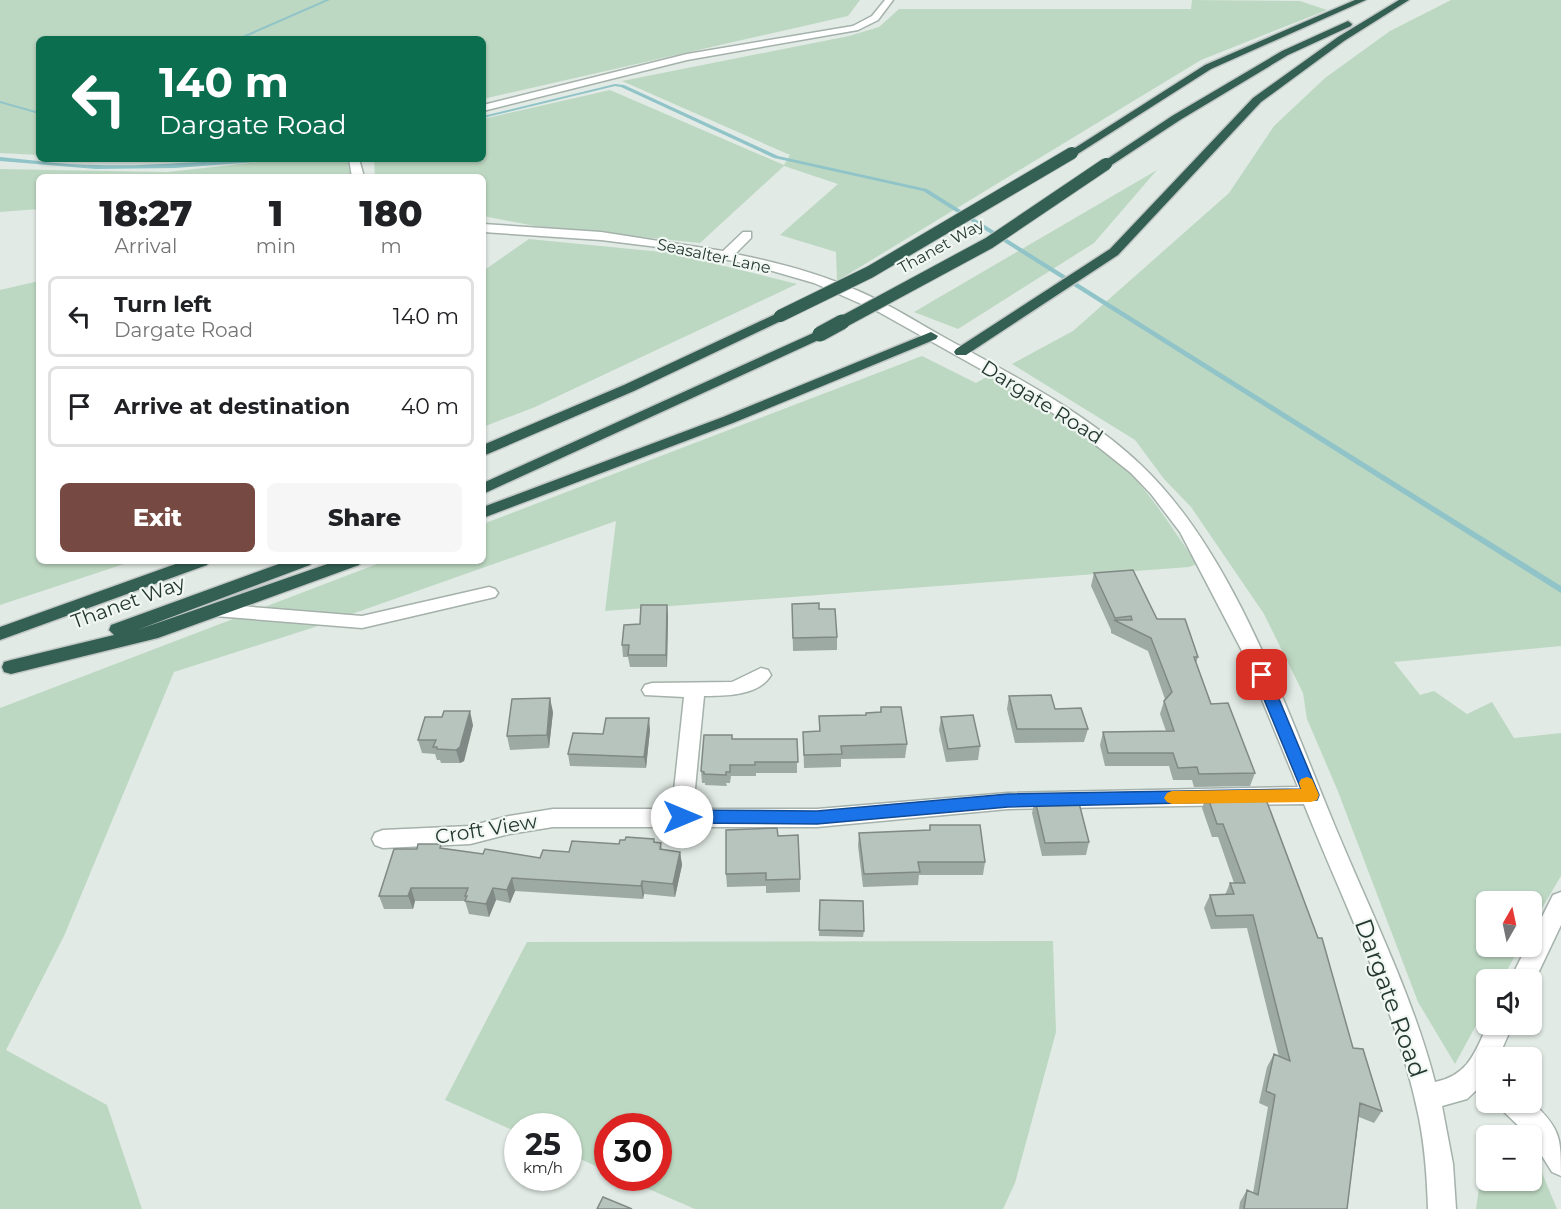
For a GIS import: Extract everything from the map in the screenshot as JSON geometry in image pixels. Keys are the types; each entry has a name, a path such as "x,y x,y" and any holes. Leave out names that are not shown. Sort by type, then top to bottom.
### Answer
{"highway":[{"name":"Thanet Way","path":"486,450 629,388 870,272 1072,153 1208,68 1362,0"},
{"name":"Thanet Way","path":"486,488 820,334 988,243 1176,118 1285,53 1398,0"},
{"path":"961,352 1114,252 1257,100 1341,39 1405,0"},
{"path":"486,512 728,420 931,336"},
{"name":"Thanet Way","path":"0,634 193,564"},
{"name":"Thanet Way","path":"5,669 122,629 296,564"},
{"path":"5,669 151,633 345,564"}],"street":[{"path":"486,107 703,54 855,28 875,18 889,0"},
{"name":"Seasalter Lane","path":"486,228 613,238 725,256 813,279 850,292 931,336"},
{"path":"725,256 747,235"},
{"name":"Dargate Road","path":"931,336 1068,414 1090,429 1143,476 1178,517 1237,619 1383,970 1428,1096 1439,1159 1442,1209"},
{"path":"215,610 362,622 489,593"},
{"path":"652,690 735,689 762,675"},
{"path":"695,689 682,817 817,818 1008,801 1311,795"},
{"name":"Croft View","path":"383,839 470,835 509,825 553,818 682,817"},
{"path":"1528,969 1561,902"},
{"path":"1428,1096 1458,1090 1476,1079"},
{"path":"1524,1113 1537,1125 1561,1163"}],"green space":[{"path":"0,0 860,0 848,16 486,98 486,36 36,36 36,155 0,153"},
{"path":"1192,0 1300,1 1327,10 1201,60 837,281 836,252 780,235 838,184 784,166 700,243 535,226 486,217 486,174 375,174 374,162 486,162 486,118 610,90 784,165 790,155 622,81 849,36 879,27 899,9 1191,9"},
{"path":"1451,0 1561,0 1561,646 1394,662 1420,695 1434,691 1467,714 1492,702 1514,738 1561,733 1561,876 1542,908 1542,891 1476,891 1476,957 1514,957 1508,969 1476,969 1476,1025 1455,1064 1418,1002 1337,789 1307,719 1303,693 1264,614 1191,507 1164,479 1135,440 1012,364 1073,331 1229,193 1274,126 1325,78 1390,31"},
{"path":"258,162 348,162 350,174 36,174 36,209 0,212 0,169 167,172"},
{"path":"1157,170 1094,243 958,329 914,312"},
{"path":"529,239 672,253 797,284 535,407 486,426 486,269"},
{"path":"36,282 36,564 124,564 0,605 0,290"},
{"path":"922,356 976,383 990,375 1053,413 1098,444 1136,480 1168,521 1197,564 1189,567 605,611 616,521 315,627 174,672 64,936 6,1050 107,1105 142,1209 0,1209 0,708 377,564 486,564 486,523"},
{"path":"1053,941 1056,1032 1015,1183 1003,1209 695,1209 653,1191 672,1191 672,1113 594,1113 594,1165 582,1160 582,1113 504,1113 504,1126 445,1100 527,942"},
{"path":"1542,1173 1557,1209 1476,1209 1478,1191 1542,1191"}],"building":[{"path":"1133,570 1157,619 1185,619 1198,657 1194,657 1211,704 1228,703 1255,773 1199,774 1197,767 1178,768 1173,753 1108,753 1103,732 1174,731 1164,701 1172,692 1151,638 1114,620 1132,620 1131,616 1115,618 1094,573"},
{"path":"819,603 819,609 835,609 837,637 793,638 792,604"},
{"path":"641,605 667,605 666,655 628,655 629,645 622,645 624,625 640,624"},
{"path":"1051,695 1055,709 1081,708 1088,729 1017,729 1009,696"},
{"path":"550,698 547,735 507,736 512,699"},
{"path":"881,707 901,707 907,744 841,746 842,754 804,755 803,732 820,731 819,716 866,715 866,713 881,712"},
{"path":"444,711 470,711 460,747 456,750 433,747 436,740 418,740 425,717 442,717"},
{"path":"973,715 980,746 948,749 941,717"},
{"path":"606,718 649,718 644,757 568,754 573,733 603,734"},
{"path":"704,735 732,735 732,739 797,739 798,762 755,762 755,765 730,765 730,772 726,772 726,775 704,774 701,771"},
{"path":"1264,794 1318,938 1322,938 1353,1048 1363,1049 1382,1111 1360,1103 1347,1209 1244,1209 1247,1190 1258,1195 1275,1095 1266,1091 1274,1054 1290,1061 1253,915 1216,916 1210,895 1234,894 1230,883 1245,883 1223,824 1217,824 1207,795"},
{"path":"1078,799 1089,842 1045,843 1035,800"},
{"path":"930,825 980,825 985,862 918,862 920,872 864,874 859,833 930,830"},
{"path":"777,828 778,836 798,835 800,879 766,880 766,873 726,874 726,830"},
{"path":"626,837 654,839 654,842 661,843 660,849 680,852 673,884 642,881 641,886 512,878 507,890 493,888 486,904 465,901 468,888 411,888 408,896 379,896 394,849 417,849 418,844 441,844 440,848 483,854 485,849 540,858 543,850 569,852 572,841 619,844 620,840 625,840"},
{"path":"820,900 863,901 864,931 819,930"},
{"path":"603,1197 632,1209 597,1209"}],"waterway":[{"path":"245,36 328,0"},
{"path":"486,116 615,85 622,86 776,157 925,190 1561,590"},
{"path":"0,102 36,112"},
{"path":"0,159 36,162"},
{"path":"36,162 96,167 175,166 229,162"}],"slow traffic":[{"path":"1172,798 1311,795 1307,783"}],"route":[{"path":"682,817 817,818 1008,801 1311,795 1262,675"}]}
